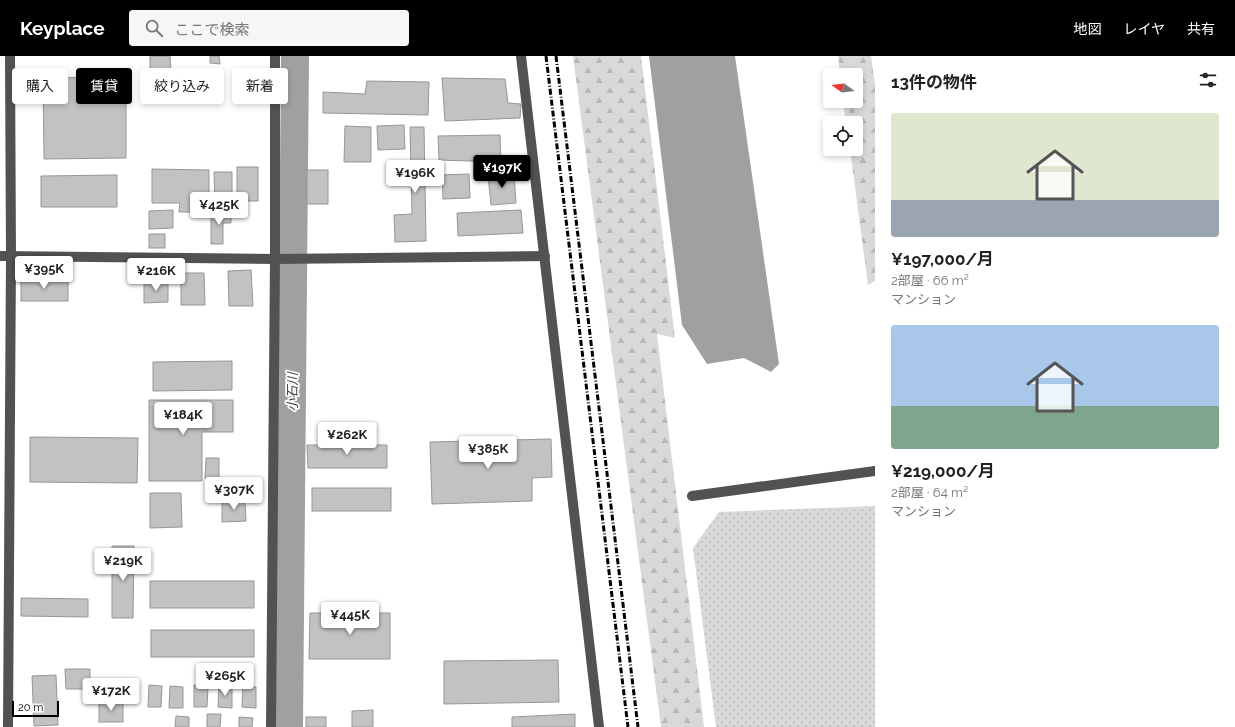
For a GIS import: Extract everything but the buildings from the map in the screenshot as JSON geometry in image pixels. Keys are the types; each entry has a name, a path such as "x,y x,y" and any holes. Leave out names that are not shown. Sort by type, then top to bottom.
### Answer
{"street":[{"path":"8,727 11,256 10,56"},
{"path":"271,727 275,259 275,56"},
{"path":"521,56 599,727"},
{"path":"0,256 275,259 545,256"},
{"path":"692,496 875,471"}],"green space":[{"path":"573,56 641,56 675,338 657,334 704,727 661,727"},
{"path":"838,56 871,56 875,84 875,281 868,285 851,156 863,156 863,116 845,116 844,108 863,108 863,68 839,68"},
{"path":"875,506 875,727 716,727 693,548 719,512"}],"shaded area":[{"path":"649,56 735,56 779,364 771,372 744,358 707,364 682,325"}],"waterway":[{"name":"小石川","path":"289,727 295,56"}],"railway":[{"path":"546,56 628,727"},
{"path":"556,56 638,727"}]}
